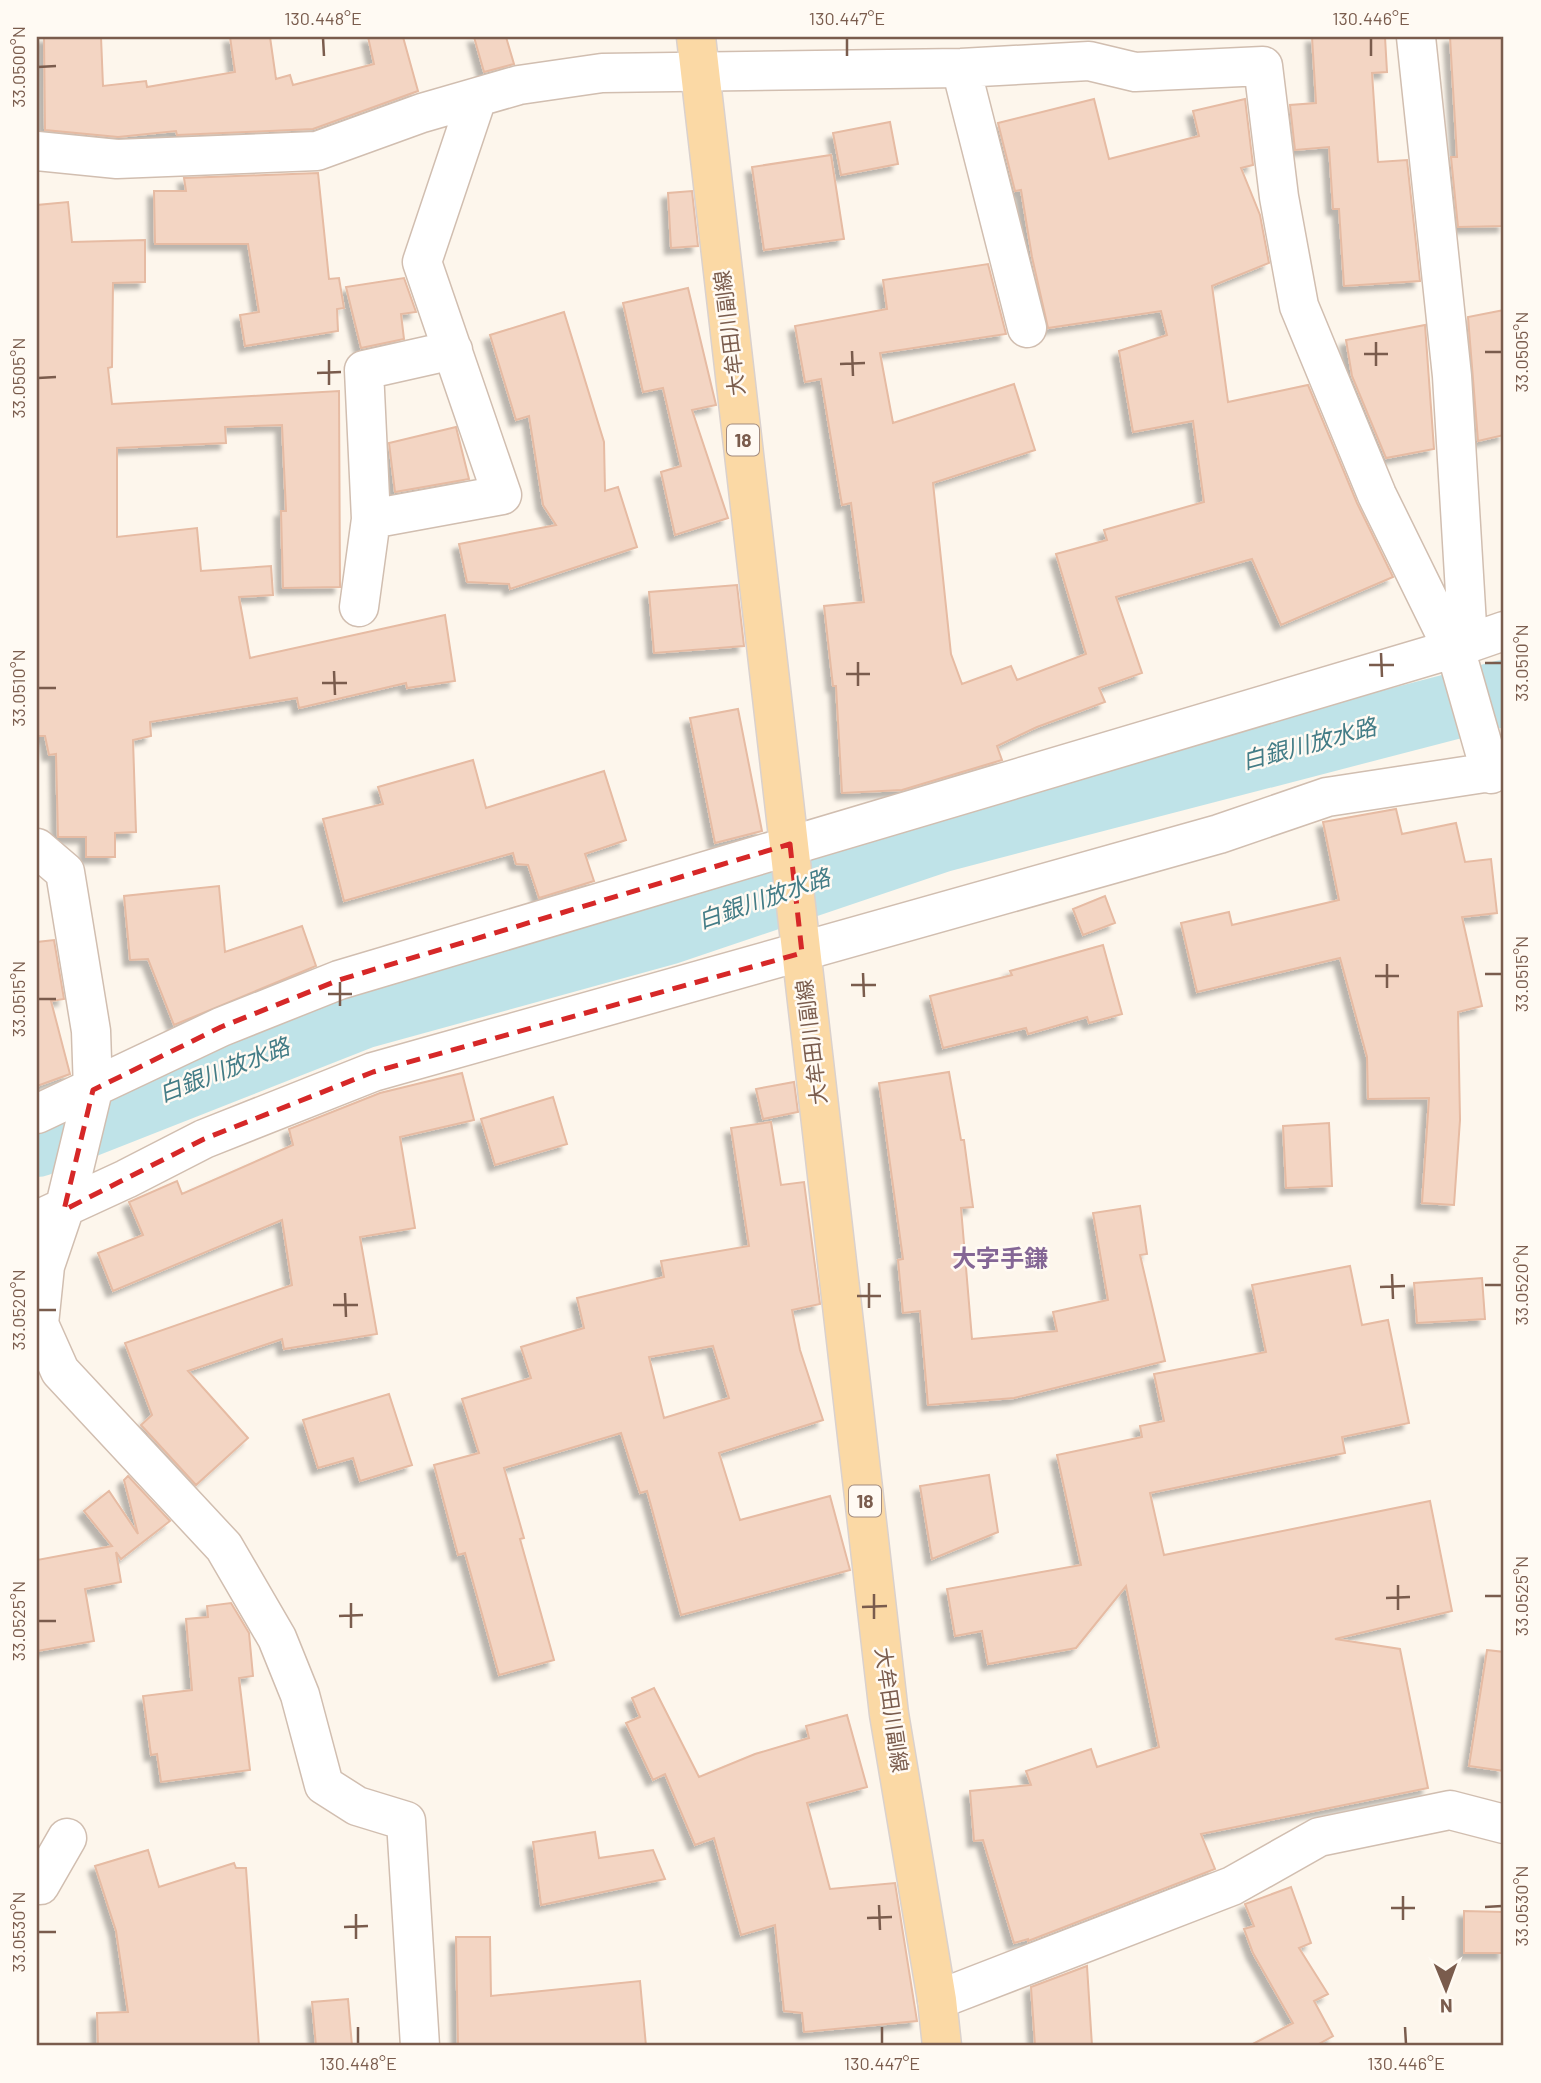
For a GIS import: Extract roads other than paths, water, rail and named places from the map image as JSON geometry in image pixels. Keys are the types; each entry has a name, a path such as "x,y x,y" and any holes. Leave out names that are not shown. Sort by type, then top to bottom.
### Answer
{"main road":[{"name":"大牟田川副線","path":"698,55 889,1714 937,2000 942,2046"}],"street":[{"path":"1416,37 1452,376 1460,651"},
{"path":"37,151 117,159 317,151 519,85 698,55 961,68 1089,61 1135,72 1267,52 1279,197 1299,306 1377,495 1460,651 1493,765 1327,796 1219,834 801,945 373,1072 204,1139 50,1215"},
{"path":"961,68 1027,328"},
{"path":"371,519 502,495 422,262 477,97"},
{"path":"359,607 371,519 364,370 453,350"},
{"path":"37,1114 93,1090 221,1027 339,980 1460,651 1504,631"},
{"path":"37,848 65,872 91,1031 93,1090 50,1215 39,1325 60,1371 224,1547 277,1638 300,1695 324,1785 357,1806 406,1821 420,2046"},
{"path":"937,2000 1231,1886 1319,1837 1450,1810 1504,1825"},
{"path":"37,1885 40,1885 67,1838"}],"waterway":[{"name":"白銀川放水路","path":"37,1144 362,1016 667,932 942,839 1504,693"}],"district":[{"name":"大字手鎌","path":"1000,1259"}]}
